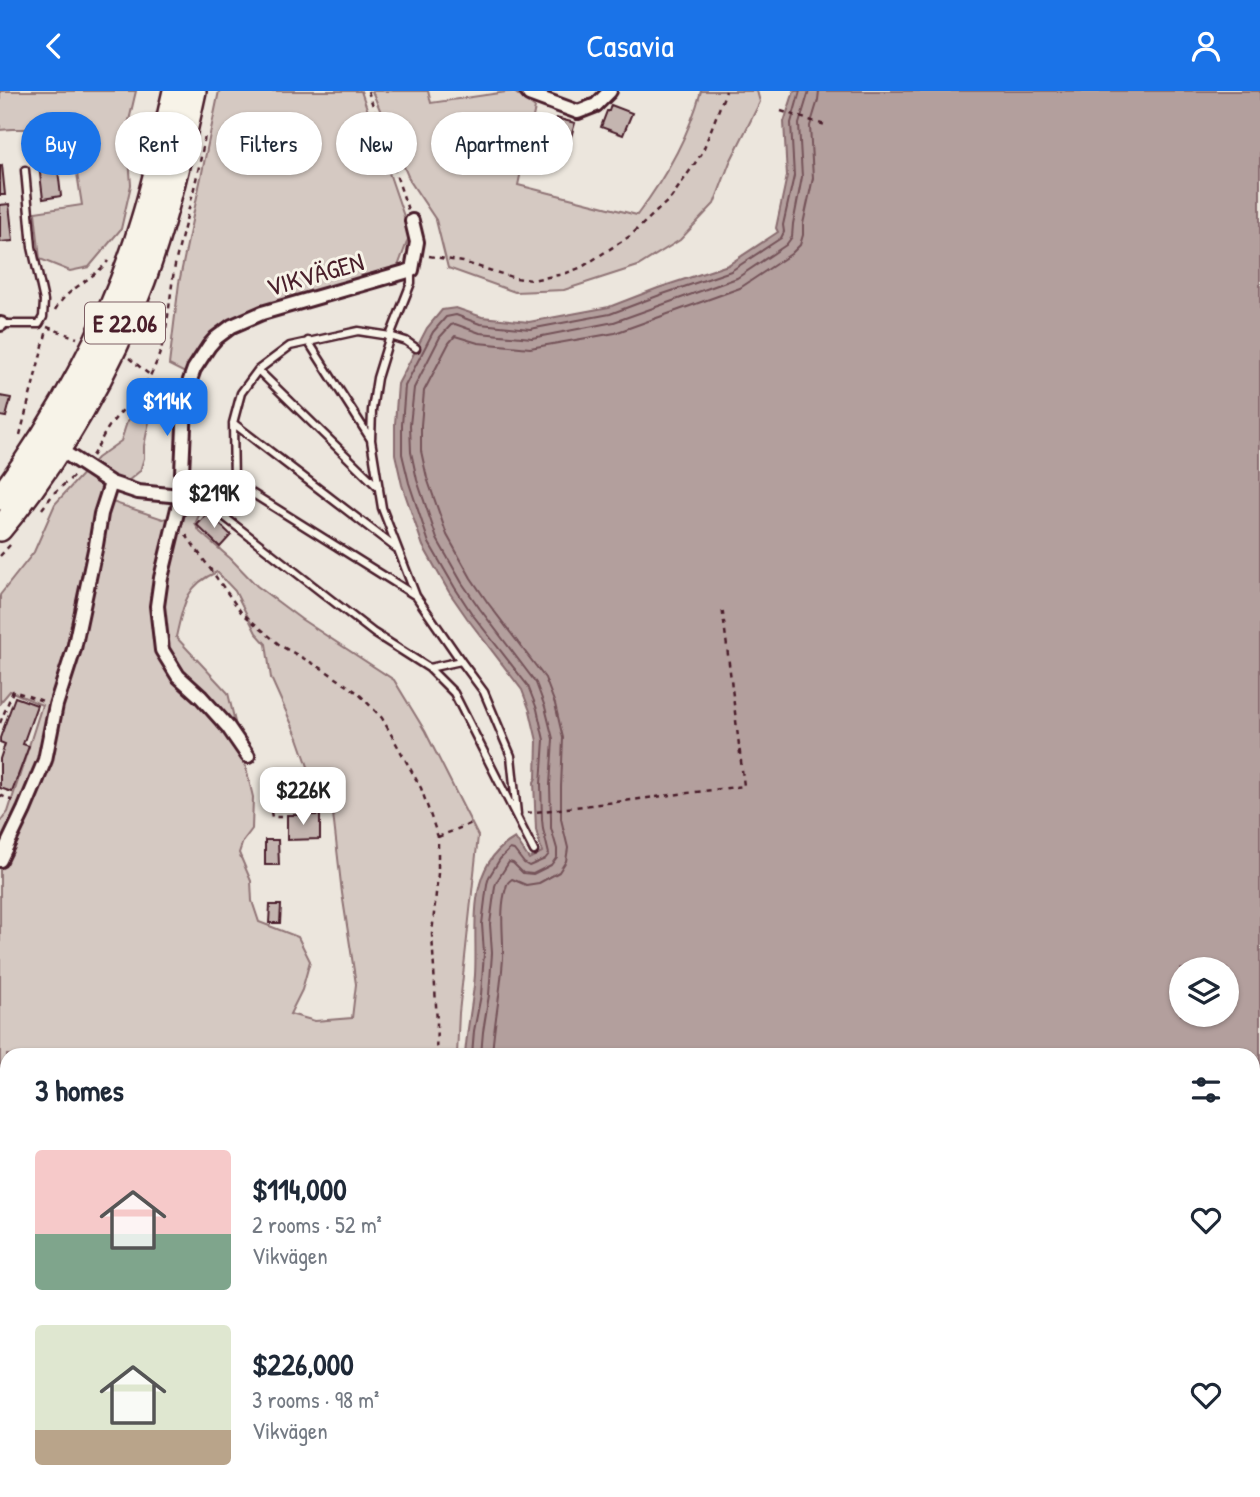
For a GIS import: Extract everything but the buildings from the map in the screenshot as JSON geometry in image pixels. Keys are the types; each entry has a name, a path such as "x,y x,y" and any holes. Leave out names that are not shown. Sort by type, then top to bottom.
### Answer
{"highway":[{"name":"E 22.06","path":"0,498 44,435 72,387 115,298 142,222 175,91"},
{"name":"E 22.06","path":"0,529 59,449 93,390 124,327 143,282 175,176 194,91"}],"street":[{"path":"527,91 578,112 596,104 610,91"},
{"path":"412,221 416,242 412,269"},
{"name":"VIKVÄGEN","path":"248,756 228,727 178,676 162,650 157,606 161,577 181,496 186,392 201,357 216,338 232,326 262,313 412,269"},
{"path":"59,449 111,483 138,492 181,496"},
{"path":"0,860 45,760 56,705 74,649 100,514 111,483"}],"lane":[{"path":"0,324 39,324 43,317 44,302 32,247 25,175"},
{"path":"412,269 411,283 377,378 372,410 371,440 382,507 416,596 484,692 511,756 517,818"},
{"path":"222,515 234,482 233,423 241,393 258,370 290,346 358,331 390,336 406,341 416,348"},
{"path":"308,341 371,440"},
{"path":"258,370 379,489"},
{"path":"233,423 397,549"},
{"path":"234,482 416,596"},
{"path":"181,496 203,502 222,515 374,633 429,668 454,694 534,851"},
{"path":"429,668 461,661"}],"path":[{"path":"368,91 412,221"},
{"path":"415,254 463,262 515,278 532,280 564,274 582,267 630,236 671,198 702,153 726,91"},
{"path":"781,111 828,126"},
{"path":"52,317 56,307 68,293 107,264 113,254"},
{"path":"39,324 80,339"},
{"path":"16,443 48,327"},
{"path":"124,355 151,376"},
{"path":"175,518 241,612 281,646 323,669 358,693 382,718 421,788 438,837 438,873 432,934 436,1048"},
{"path":"527,813 744,786 722,606"},
{"path":"0,723 13,691 56,705"},
{"path":"267,792 272,817 282,817"},
{"path":"438,837 472,823"}],"shaded area":[{"path":"0,91 136,91 131,112 115,112 115,175 130,175 131,185 121,229 89,267 70,271 40,259 35,212 82,205 77,175 101,175 101,112 21,112 21,129 0,130"},
{"path":"219,91 361,91 368,112 336,112 336,175 390,175 410,234 397,269 259,308 215,331 185,373 169,365 179,283"},
{"path":"372,91 428,91 431,103 513,91 535,108 534,112 431,112 431,175 520,175 518,185 637,215 675,156 701,91 757,91 760,102 730,162 714,204 680,240 638,266 564,290 515,292 448,268 436,220 407,175 417,175 417,112 381,112"},
{"path":"143,411 149,422 144,458 140,471 128,481 117,479 109,501 163,519 188,513 194,508 200,513 195,524 200,532 257,586 301,619 394,680 425,731 478,836 457,1048 0,1048 0,822 8,812 42,705 10,691 0,703 0,595 34,552 55,504 97,458 121,441 133,413","holes":["217,572 235,591 256,633 266,644 271,678 298,738 312,778 333,814 356,984 352,1018 315,1021 290,1014 302,990 310,961 298,937 259,922 252,901 251,881 239,853 243,841 252,829 253,797 228,693 176,637 184,606 192,590 206,577"]}],"water":[{"path":"794,91 1260,91 1260,1048 466,1048 475,975 477,899 481,881 488,864 499,850 515,838 529,859 542,852 536,830 534,782 537,741 522,690 449,592 423,546 402,485 395,454 398,384 427,328 442,310 456,308 482,317 529,322 609,307 728,265 778,232 776,228 787,176 784,122"}]}
